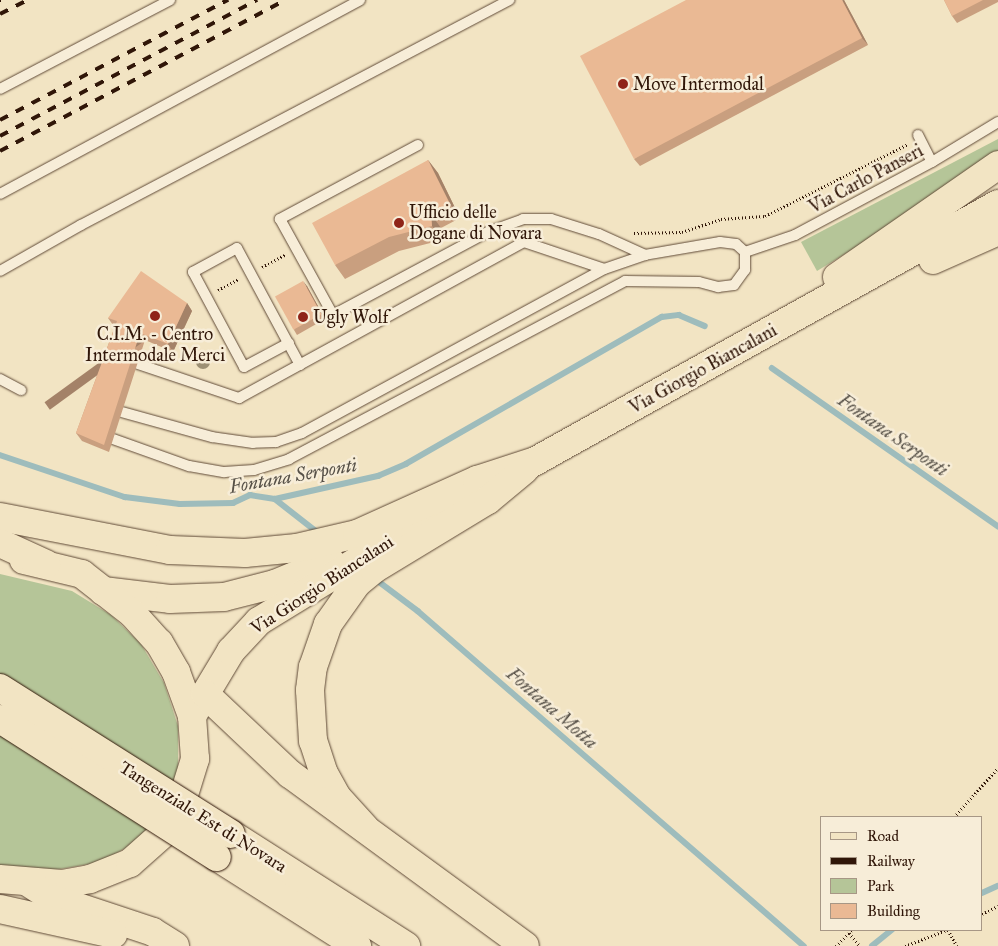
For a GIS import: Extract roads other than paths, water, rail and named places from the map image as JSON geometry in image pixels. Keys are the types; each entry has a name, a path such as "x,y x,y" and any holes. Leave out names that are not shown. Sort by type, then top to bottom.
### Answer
{"main road":[{"path":"724,359 998,165"},
{"name":"Via Giorgio Biancalani","path":"103,591 170,599 224,597 292,578 349,558 406,531 724,359 998,204"},
{"path":"724,359 998,230"},
{"path":"0,517 116,542 192,552 261,552 349,558 488,500 536,461"},
{"path":"364,828 337,797 324,774 313,741 308,711 313,667 320,643 341,602 349,558 357,534 477,480 536,461"},
{"path":"0,543 46,564"},
{"path":"0,558 46,564 82,574 133,614 159,643 198,705 525,946"},
{"name":"Via Giorgio Biancalani","path":"198,705 231,651 259,621 349,558"},
{"name":"Tangenziale Est di Novara","path":"0,688 224,846 358,946"},
{"path":"0,879 29,884 62,884 110,872 130,863 165,832 178,814 195,759 198,705"},
{"name":"Tangenziale Est di Novara","path":"0,719 224,846 406,946"},
{"path":"29,884 54,899 152,932 175,946"},
{"path":"0,908 154,946"}],"lane":[{"path":"0,89 170,0"},
{"path":"0,194 360,0"},
{"path":"0,271 81,225 509,0"},
{"name":"Via Carlo Panseri","path":"745,252 795,235 932,162 998,122"},
{"path":"919,137 932,162"},
{"path":"418,145 280,219 333,315 488,232 523,219 551,219 599,234 645,255"},
{"path":"138,364 240,398 524,242 604,269"},
{"path":"113,440 189,466 224,472 254,470 289,459 625,280 699,282 718,287 734,285 745,270 745,252 731,243 694,247 645,255 604,269 302,433 276,442 253,443 212,437 122,412"},
{"path":"289,343 244,367 193,272 237,248 289,343 300,364"},
{"path":"0,379 21,390"}],"waterway":[{"name":"Fontana Serponti","path":"0,455 125,497 180,504 233,503 250,495 275,499 378,476 406,464 662,317 679,315 705,326"},
{"name":"Fontana Serponti","path":"772,368 998,526"},
{"name":"Fontana Motta","path":"275,499 320,534"},
{"name":"Fontana Motta","path":"374,578 418,611 804,946"},
{"path":"983,893 998,886"},
{"path":"872,946 891,931"}],"railway":[{"path":"0,14 27,0"},
{"path":"0,120 228,0"},
{"path":"0,136 257,0"},
{"path":"0,151 285,0"}],"place":[{"name":"Move Intermodal","path":"623,84"},
{"name":"Ufficio delle Dogane di Novara","path":"399,223"},
{"name":"C.I.M. - Centro Intermodale Merci","path":"155,316"},
{"name":"Ugly Wolf","path":"303,317"}]}
